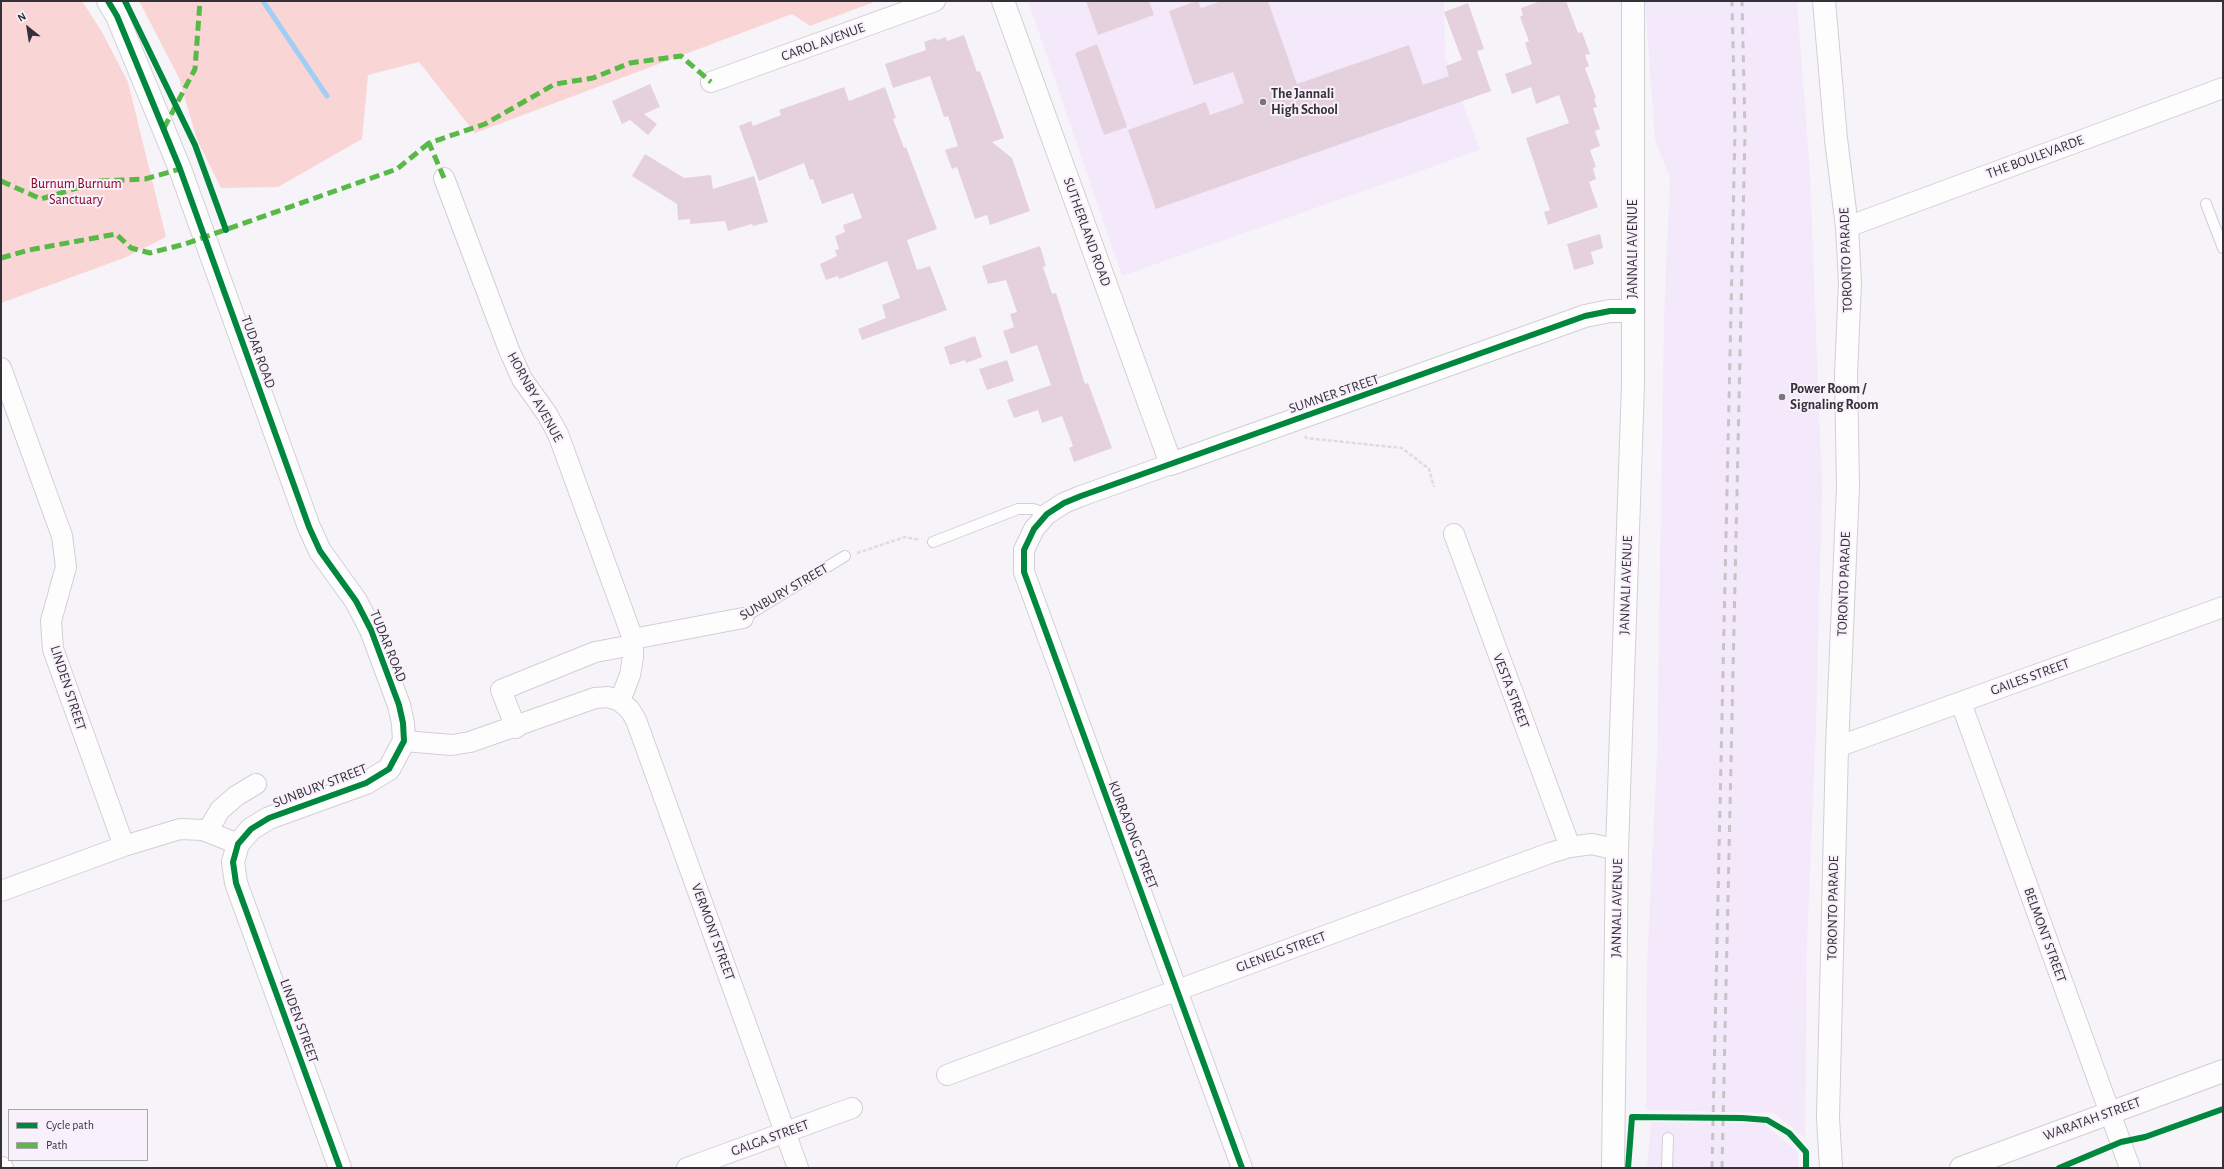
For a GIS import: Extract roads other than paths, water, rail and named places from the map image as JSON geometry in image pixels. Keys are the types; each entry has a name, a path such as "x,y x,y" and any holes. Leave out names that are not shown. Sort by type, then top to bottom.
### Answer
{"street":[{"name":"TUDAR ROAD","path":"108,1 117,16 177,162 309,527 320,551 356,601 371,630 398,705 404,741"},
{"name":"CAROL AVENUE","path":"711,82 935,1"},
{"name":"SUTHERLAND ROAD","path":"1003,1 1171,464"},
{"name":"JANNALI AVENUE","path":"1613,1168 1617,850 1633,392 1633,1"},
{"name":"TORONTO PARADE","path":"1824,1 1836,138 1847,227 1850,282 1846,374 1848,486 1837,747 1828,1118 1830,1168"},
{"name":"THE BOULEVARDE","path":"1847,227 2222,93"},
{"name":"HORNBY AVENUE","path":"444,178 508,350 522,379 547,414 558,434 633,642"},
{"name":"SUMNER STREET","path":"1047,514 1064,503 1081,496 1585,316 1610,311 1633,311"},
{"name":"LINDEN STREET","path":"1,368 62,536 66,567 51,621 53,649 124,846"},
{"name":"KURRAJONG STREET","path":"1047,514 1034,529 1024,550 1024,572 1178,989 1242,1168"},
{"name":"VESTA STREET","path":"1454,534 1570,847"},
{"name":"GAILES STREET","path":"1837,747 2223,607"},
{"name":"SUNBURY STREET","path":"516,728 501,690 595,652 633,642 743,618"},
{"path":"404,741 452,744 470,742 516,728 595,698 608,697 620,701 630,675 633,642"},
{"name":"VERMONT STREET","path":"620,701 630,710 636,720 798,1168"},
{"name":"BELMONT STREET","path":"1961,703 2130,1168"},
{"name":"SUNBURY STREET","path":"236,883 233,862 238,844 251,829 269,818 366,783 389,769 404,741"},
{"name":"SUNBURY STREET","path":"207,832 220,810 236,796 256,784"},
{"path":"1,891 124,846 180,829 207,832 238,844"},
{"name":"GLENELG STREET","path":"947,1075 1178,989 1570,847 1592,844 1617,850"},
{"name":"LINDEN STREET","path":"236,883 340,1168"},
{"name":"WARATAH STREET","path":"1961,1168 2223,1071"},
{"name":"GALGA STREET","path":"687,1168 852,1108"}],"lane":[{"path":"2206,204 2223,248"},
{"path":"933,542 1018,509 1033,509 1047,514"},
{"name":"SUNBURY STREET","path":"743,618 845,556"},
{"path":"1667,1168 1668,1138"}],"waterway":[{"path":"263,1 327,96"}],"railway":[{"path":"1712,1168 1735,130 1732,1"},
{"path":"1722,1168 1745,131 1742,1"}],"place":[{"name":"The Jannali High School","path":"1263,102"},
{"name":"Power Room / Signaling Room","path":"1782,397"}],"park label":[{"name":"Burnum Burnum Sanctuary","path":"76,192"}]}
